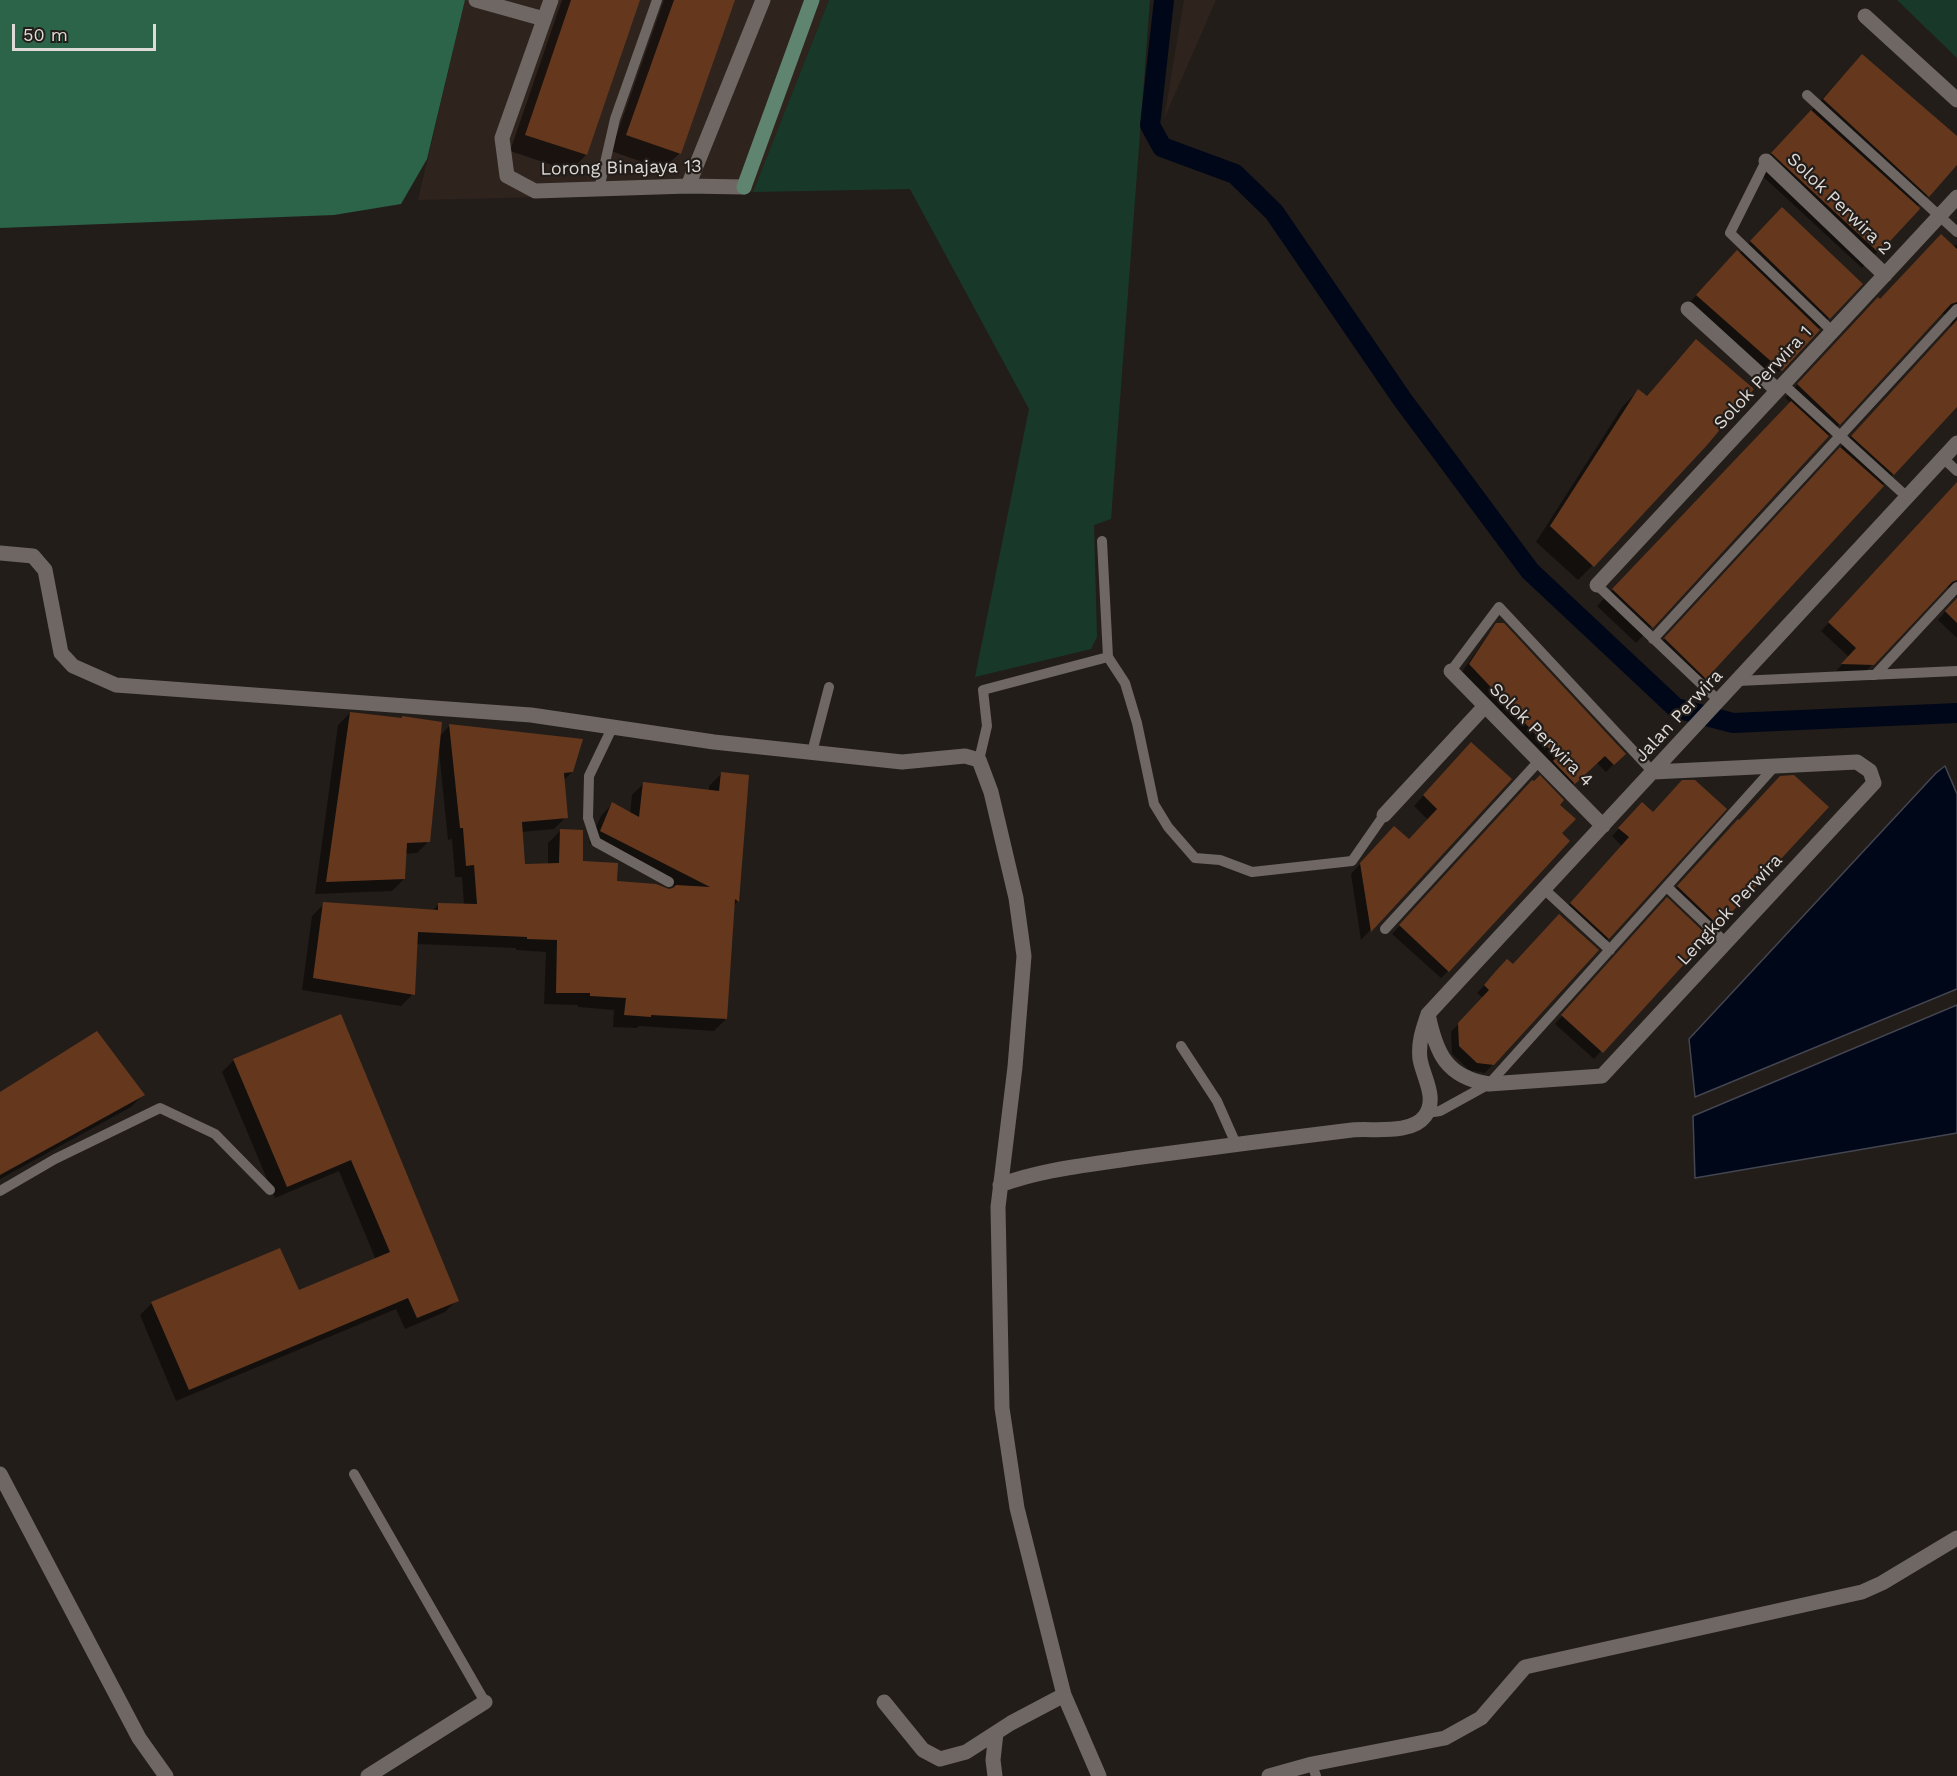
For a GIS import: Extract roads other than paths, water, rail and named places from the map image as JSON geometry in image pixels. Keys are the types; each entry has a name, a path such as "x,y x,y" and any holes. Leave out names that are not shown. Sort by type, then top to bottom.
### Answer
{"street":[{"path":"476,0 544,19"},
{"name":"Lorong Binajaya 13","path":"551,0 502,138 507,176 536,191 688,186 744,187 812,0"},
{"path":"688,186 763,0"},
{"path":"1865,16 1957,100"},
{"name":"Solok Perwira 2","path":"1766,161 1885,275"},
{"name":"Solok Perwira 1","path":"1597,585 1957,197"},
{"path":"1688,309 1780,387"},
{"name":"Jalan Perwira","path":"1428,1014 1957,443"},
{"path":"0,553 33,556 45,570 61,653 73,666 116,685 531,715 714,742 902,762 965,756 979,760 991,792 1014,888 1024,956 1015,1067 1000,1185 998,1235 1002,1408 1017,1508 1064,1695 1099,1776"},
{"name":"Solok Perwira 4","path":"1451,671 1603,826"},
{"path":"1384,814 1485,706"},
{"name":"Lengkok Perwira","path":"1428,1014 1433,1039 1443,1058 1458,1075 1472,1081 1489,1084 1602,1076 1874,783 1870,771 1857,762 1653,772"},
{"path":"1000,1185 1045,1172 1236,1144 1356,1130 1409,1128 1420,1122 1427,1113 1429,1090 1420,1059 1420,1037 1428,1014"},
{"path":"0,1474 139,1738 166,1776"},
{"path":"1269,1776 1314,1770 1445,1738 1481,1718 1525,1667 1862,1593 1957,1538"},
{"path":"884,1702 923,1750 940,1759 966,1752 1011,1723 1064,1695"},
{"path":"368,1776 485,1701"},
{"path":"995,1776 993,1760 996,1733"}],"lane":[{"path":"599,189 615,119 657,0"},
{"path":"1807,95 1957,232"},
{"path":"1766,161 1730,233 1832,331"},
{"path":"1653,639 1957,309"},
{"path":"1780,387 1840,436 1907,497"},
{"path":"1943,458 1957,471"},
{"path":"1102,541 1108,657 1125,683 1137,723 1154,804 1168,827 1195,858 1220,860 1252,872 1352,861 1384,814"},
{"path":"1597,585 1719,701"},
{"path":"1875,675 1957,587"},
{"path":"1451,671 1499,607 1653,772"},
{"path":"979,760 987,726 983,690 1108,657"},
{"path":"1738,681 1957,671"},
{"path":"812,753 829,687"},
{"path":"613,726 589,776 588,818 596,842 669,882"},
{"path":"1385,929 1539,761"},
{"path":"1427,1113 1440,1111 1489,1084 1775,766"},
{"path":"1667,887 1726,943"},
{"path":"1544,889 1610,950"},
{"path":"1181,1046 1217,1101 1236,1144"},
{"path":"0,1191 55,1159 159,1108 215,1134 270,1190"},
{"path":"354,1474 485,1701"}],"water":[{"path":"1945,766 1957,794 1957,989 1695,1097 1689,1039"},
{"path":"1957,1005 1957,1133 1695,1178 1693,1116"}],"waterway":[{"path":"1164,0 1150,125 1162,147 1235,174 1274,212 1402,399 1530,571 1676,708 1733,723 1957,713"}]}
